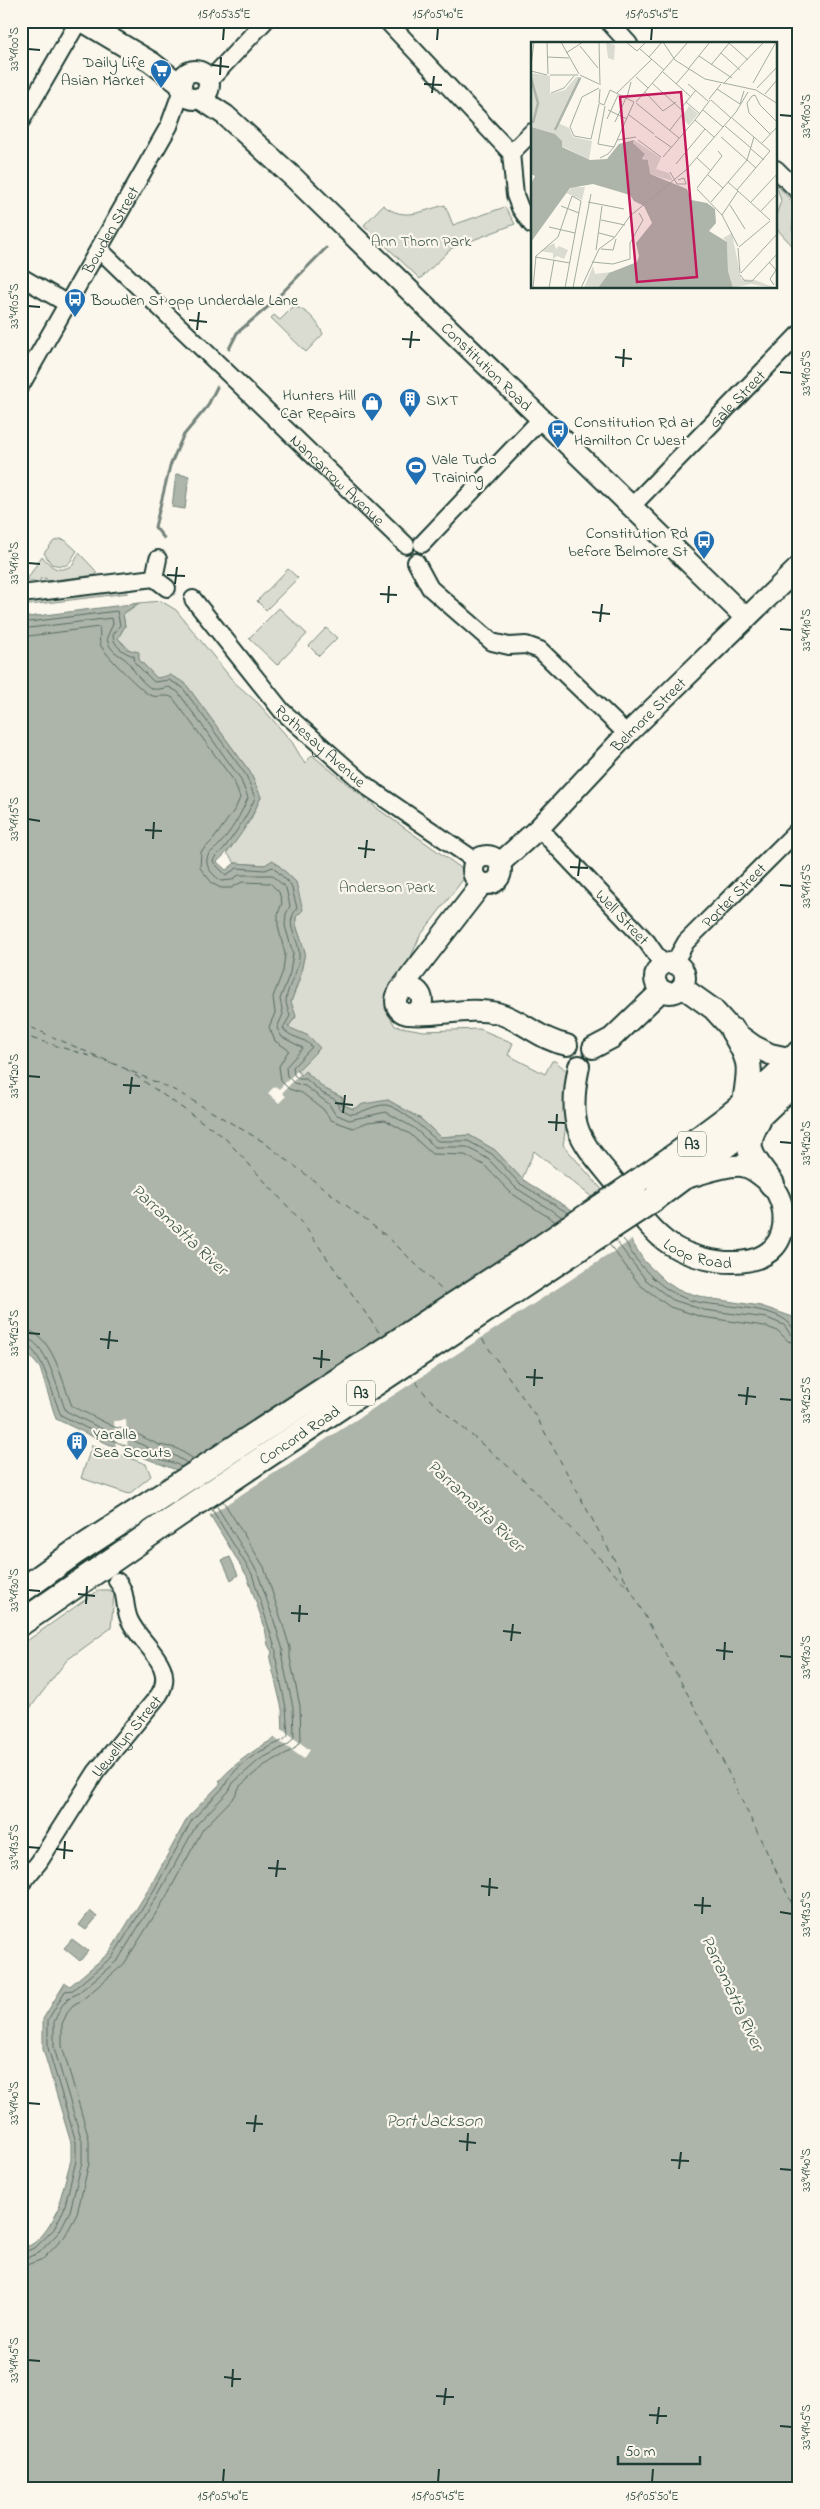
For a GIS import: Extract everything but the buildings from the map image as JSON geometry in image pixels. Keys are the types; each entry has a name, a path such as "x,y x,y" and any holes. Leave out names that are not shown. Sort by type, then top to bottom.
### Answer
{"highway":[{"path":"733,1031 746,1052 749,1063 754,1107 752,1131 748,1146 751,1155 772,1184"},
{"name":"A3","path":"683,1179 713,1157 754,1107 797,1063"},
{"name":"Concord Road","path":"21,1591 696,1141 754,1107"},
{"name":"Concord Road","path":"21,1623 179,1514 683,1179"},
{"path":"97,1569 117,1581"}],"main road":[{"name":"Constitution Road","path":"78,25 194,86 294,178 746,618"},
{"name":"Belmore Street","path":"500,863 538,828 627,734 799,567"},
{"path":"489,856 500,863 502,872 498,880 490,884 482,884 473,874 476,861 489,856"},
{"path":"482,884 422,963 413,993 396,1004 400,1011 409,1014 473,1011 498,1014 514,1020 542,1038 567,1045"},
{"path":"668,964 680,967 684,973 685,980 682,987 672,992 662,990 656,984 657,970 668,964"},
{"path":"682,987 713,1009 733,1031 760,1050 797,1063"},
{"path":"593,1048 612,1038 662,990"},
{"path":"413,993 429,1004 447,1012"},
{"path":"582,1038 588,1041 593,1048 593,1057 589,1063 579,1066 573,1065 567,1060 565,1050 567,1045 574,1039 582,1038"},
{"name":"Loop Road","path":"579,1066 573,1110 579,1133 630,1201 654,1230 671,1245 694,1257 717,1262 740,1263 759,1257 774,1245 782,1231 782,1205 772,1184"},
{"path":"683,1179 738,1166 749,1168 772,1184"}],"street":[{"name":"Bowden Street","path":"21,385 66,303 194,86 265,21"},
{"path":"388,21 511,152 515,195 520,208 531,224"},
{"path":"608,21 626,42"},
{"path":"21,121 78,25"},
{"path":"511,152 531,133"},
{"path":"778,172 799,192"},
{"name":"Nancarrow Avenue","path":"99,249 414,545"},
{"path":"21,277 66,303"},
{"name":"Gale Street","path":"632,506 799,334"},
{"path":"542,418 414,545 424,554 416,562 430,588 481,634 492,642 509,646 526,645 540,650 627,734"},
{"path":"154,578 158,559"},
{"path":"21,594 154,578 167,588"},
{"name":"Rothesay Avenue","path":"193,599 282,711 370,788 476,861"},
{"name":"Well Street","path":"538,828 668,964"},
{"name":"Porter Street","path":"668,964 686,942 799,829"},
{"name":"Llewellyn Street","path":"21,1884 39,1862 96,1772 159,1695 165,1684 163,1667 130,1622 125,1592 117,1581"}],"green space":[{"path":"778,185 793,203 792,229 799,242 799,253 778,230 778,209 781,201"},
{"name":"Ann Thorn Park","path":"383,205 398,213 413,214 445,205 453,225 505,207 515,224 452,248 420,279 364,225"},
{"path":"294,306 312,317 323,334 306,352 271,318 274,315 280,320"},
{"path":"65,540 77,551 68,564 62,566 51,564 44,553 54,541"},
{"path":"79,553 96,571 96,575 46,581 46,578 40,579 40,582 26,581 42,556 55,568 63,569 73,565"},
{"path":"288,569 298,578 266,610 257,601"},
{"path":"127,589 128,593 21,606 21,602"},
{"name":"Anderson Park","path":"161,601 176,610 234,682 258,703 292,742 305,764 312,755 378,809 468,873 420,936 403,975 392,982 387,990 385,1009 395,1026 424,1031 480,1029 513,1043 508,1055 545,1074 552,1061 563,1067 567,1073 568,1080 563,1145 604,1192 593,1198 534,1151 522,1179 495,1150 469,1135 440,1137 421,1119 388,1100 354,1109 341,1104 343,1098 325,1089 305,1071 301,1075 297,1070 309,1036 287,1028 296,1017 291,1002 300,977 305,952 296,925 296,882 273,860 265,865 235,863 227,853 251,819 261,797 250,772 185,683 157,678 118,638 125,626 123,614 139,603"},
{"path":"279,608 307,634 277,665 249,638"},
{"path":"326,628 337,638 319,656 309,646"},
{"path":"92,1445 146,1464 151,1476 129,1494 81,1478"},
{"path":"99,1590 110,1590 114,1594 111,1628 67,1660 21,1720 21,1645"}],"water":[{"path":"176,474 189,476 185,509 172,507"},
{"name":"Port Jackson","path":"139,603 123,614 125,626 118,638 127,649 139,652 139,660 157,678 170,675 185,683 250,772 261,797 242,832 231,848 217,862 226,870 235,863 265,865 273,860 296,882 303,910 296,917 296,925 305,952 300,977 291,1002 296,1016 288,1027 309,1036 320,1048 297,1071 301,1075 305,1071 325,1089 343,1098 341,1104 353,1109 363,1104 388,1100 421,1119 440,1137 469,1135 495,1150 522,1179 545,1194 574,1211 629,1237 644,1261 666,1282 678,1290 706,1298 761,1306 793,1317 799,1330 799,2488 21,2488 21,2247 27,2246 39,2239 60,2207 59,2203 71,2160 71,2143 43,2049 43,2019 65,1983 70,1986 109,1953 150,1887 188,1817 221,1783 219,1781 241,1760 283,1734 282,1709 270,1659 272,1652 268,1645 265,1628 247,1576 195,1490 179,1471 108,1444 56,1419 40,1368 21,1345 21,618"},
{"path":"230,1557 238,1575 231,1580 222,1560"},
{"path":"90,1911 97,1917 86,1930 79,1925"},
{"path":"72,1939 88,1951 80,1961 64,1948"}],"pier":[{"path":"297,1071 300,1074 282,1093 286,1096 279,1103 268,1093 275,1086 279,1089"},
{"path":"615,1222 633,1239 207,1517 194,1493"},
{"path":"126,1420 128,1453 116,1449 114,1421"},
{"path":"280,1728 310,1750 304,1759 273,1737 280,1733"}],"waterway":[{"path":"229,349 237,333 270,305 326,248"},
{"path":"164,538 155,527 170,466 183,436 207,407 217,387"}],"ferry route":[{"path":"21,1023 176,1091 262,1141 389,1238 448,1296"},
{"path":"21,1035 116,1064"},
{"path":"126,1069 224,1137 301,1221 383,1338"},
{"path":"476,1330 537,1418 711,1737 799,1918"},
{"path":"409,1373 429,1399 523,1479 629,1589"}],"place":[{"name":"Daily Life Asian Market","path":"161,89"},
{"name":"Bowden St opp Underdale Lane","path":"75,318"},
{"name":"SIXT","path":"410,418"},
{"name":"Hunters Hill Car Repairs","path":"372,422"},
{"name":"Constitution Rd at Hamilton Cr West","path":"558,449"},
{"name":"Vale Tudo Training","path":"416,486"},
{"name":"Constitution Rd before Belmore St","path":"704,560"},
{"name":"Yaralla Sea Scouts","path":"77,1461"}],"water label":[{"name":"Parramatta River","path":"180,1229"},
{"name":"Parramatta River","path":"476,1505"},
{"name":"Parramatta River","path":"733,1992"}]}
